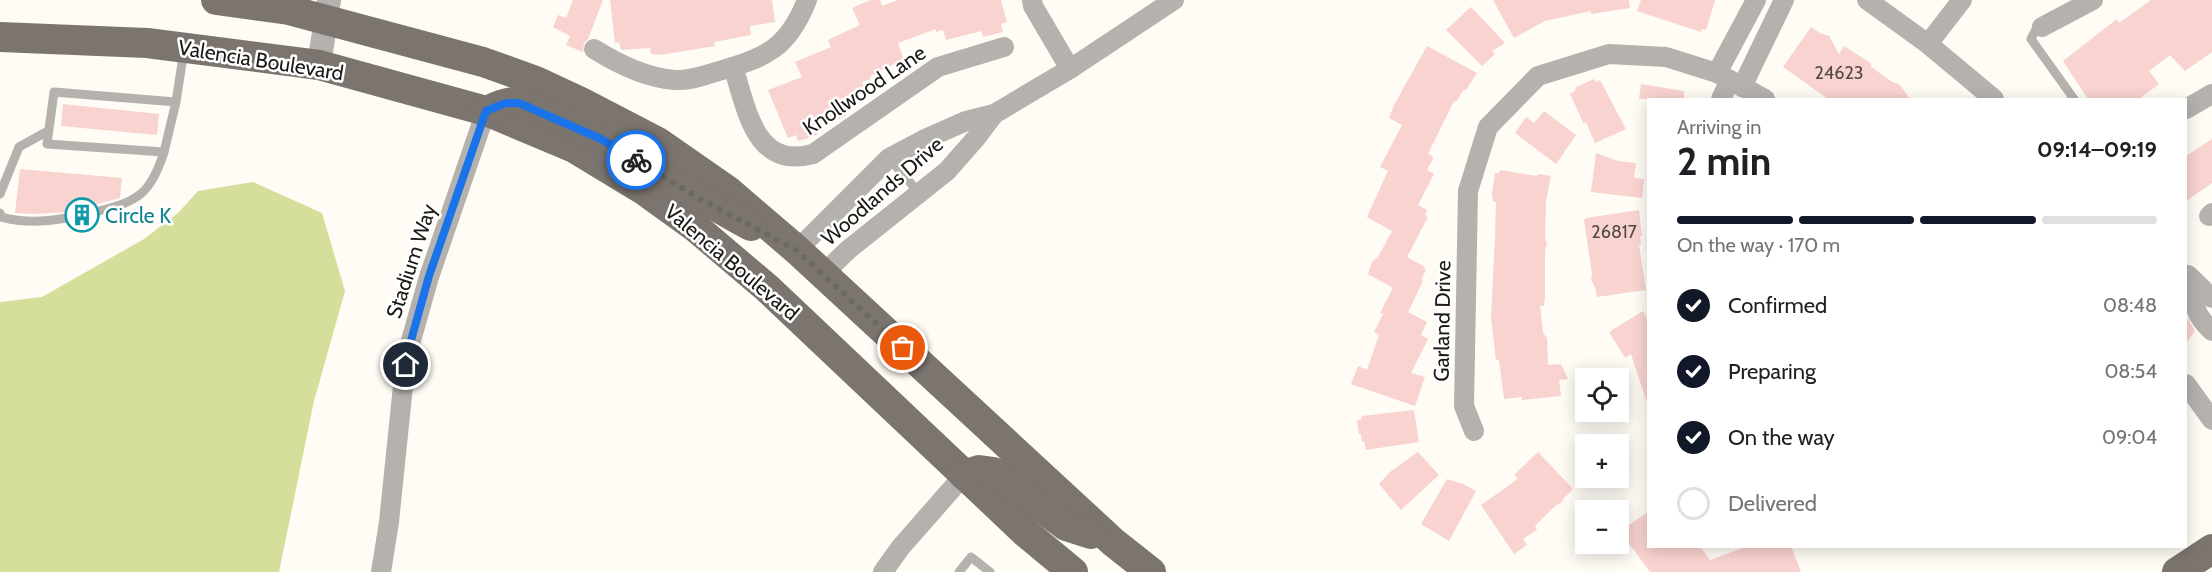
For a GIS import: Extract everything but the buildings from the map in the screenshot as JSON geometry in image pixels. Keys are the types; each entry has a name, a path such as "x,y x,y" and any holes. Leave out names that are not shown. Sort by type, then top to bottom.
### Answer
{"main road":[{"path":"216,0 289,10 328,10 536,81 658,142 727,190 796,250 1113,542 1151,572"},
{"name":"Valencia Boulevard","path":"0,37 147,43 319,65 486,111 574,148 645,191 695,227 767,288 1026,533 1072,572"},
{"path":"486,111 506,103 519,103 546,113 601,139 702,200 796,250"},
{"path":"964,475 979,470 994,472 1066,526 1113,542"},
{"path":"2177,572 2212,549"}],"street":[{"path":"594,49 612,60 660,78 693,79 770,53 794,29 807,0"},
{"path":"1032,0 1033,6 1070,69"},
{"name":"Woodlands Drive","path":"796,250 889,158 966,121 994,114 1070,69 1174,0"},
{"path":"1721,98 1730,80 1756,0"},
{"path":"1730,80 1784,0"},
{"path":"1867,0 1928,44 1993,98"},
{"path":"1928,44 1962,0"},
{"path":"2042,27 2093,0"},
{"path":"319,65 328,10"},
{"name":"Knollwood Lane","path":"733,67 753,127 760,140 776,153 801,158 813,154 938,67 1004,47"},
{"name":"Garland Drive","path":"1474,431 1464,406 1468,191 1488,128 1538,76 1609,54 1666,57 1730,80 1763,98"},
{"path":"2187,108 2212,94"},
{"name":"Stadium Way","path":"381,572 410,344 429,276 486,111"},
{"name":"Woodlands Drive","path":"823,274 849,249 947,171 994,114"},
{"path":"2190,277 2212,298"},
{"path":"2190,277 2194,309 2212,331"},
{"path":"2187,385 2212,420"},
{"path":"883,572 900,548 964,475"}],"lane":[{"path":"2042,27 2035,31 2031,39 2073,98"},
{"path":"99,211 123,205 140,195 156,176 176,102 184,48"},
{"path":"164,152 47,144 54,92 176,102"},
{"path":"0,194 19,147 48,132"},
{"path":"889,158 920,194"},
{"path":"1,215 22,222 44,222 66,218"},
{"path":"959,572 971,557 990,572"}],"green space":[{"path":"253,182 322,213 345,291 314,401 279,572 0,572 0,302 42,297 144,239 178,213 198,191"}],"way so far":[{"path":"636,160 702,200 796,250 903,348"}],"place":[{"name":"Circle K","path":"82,215"}],"route":[{"path":"406,365 429,276 486,111 506,103 519,103 601,139 636,160"}]}
